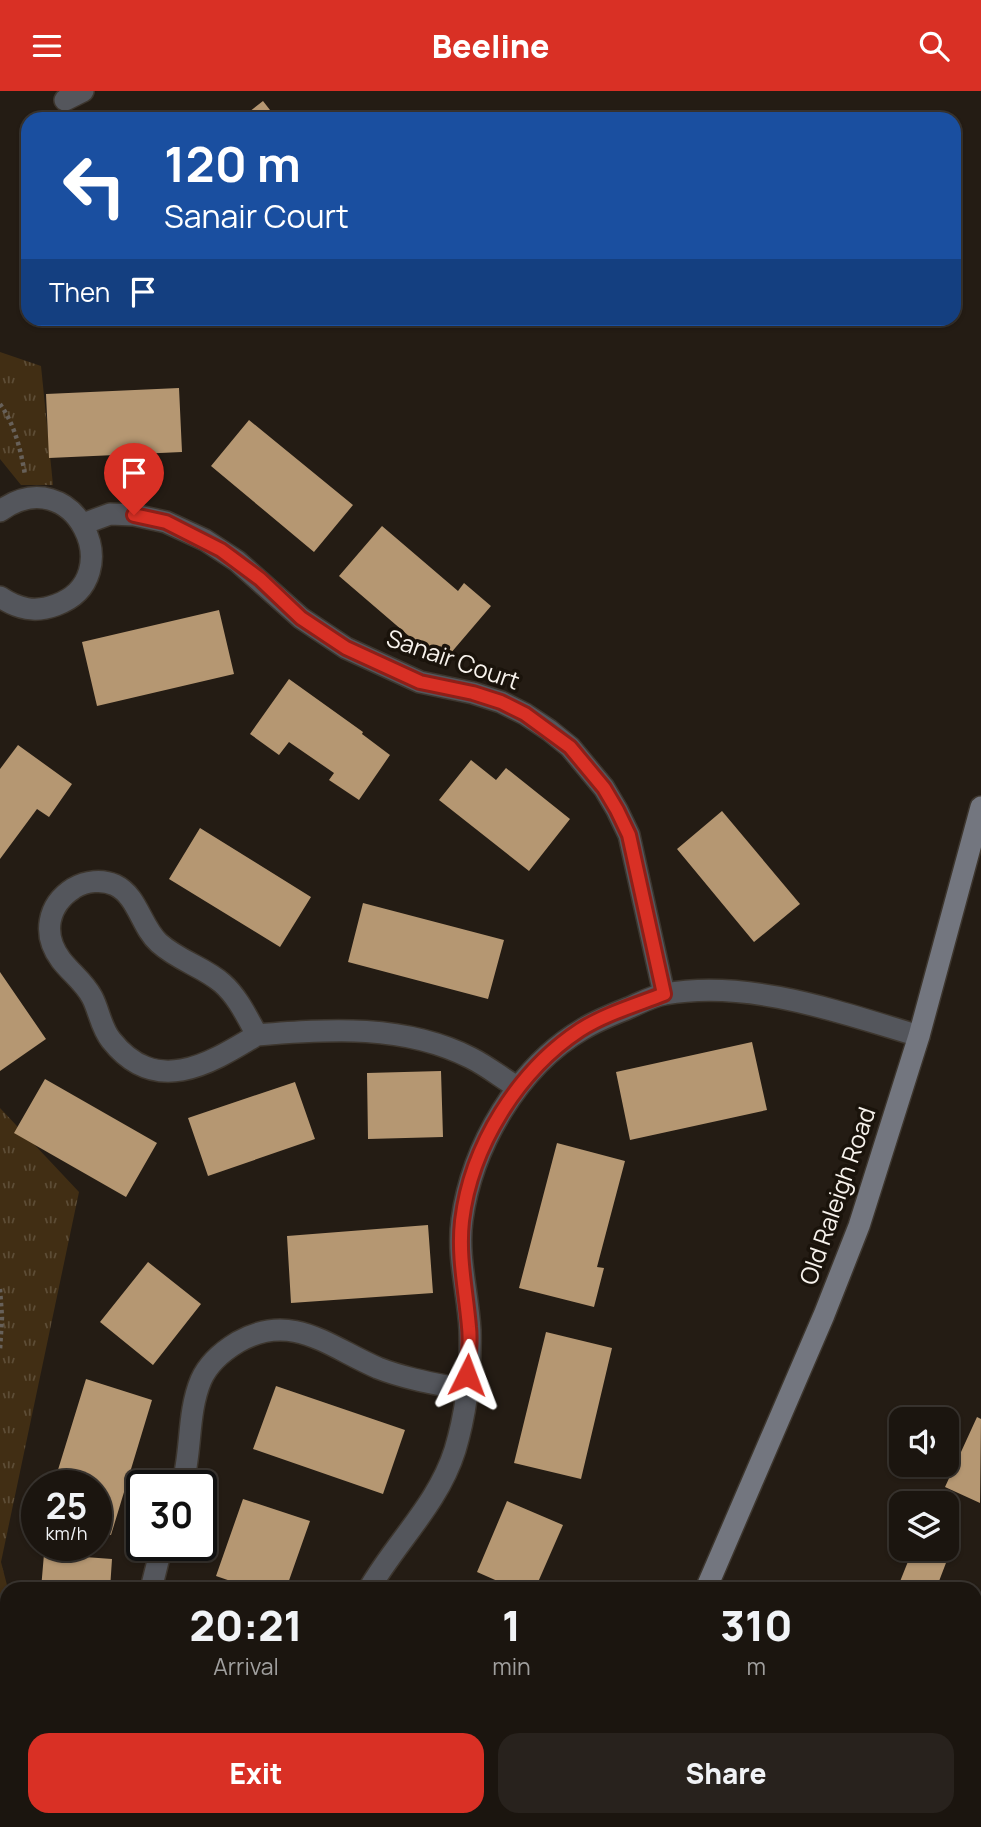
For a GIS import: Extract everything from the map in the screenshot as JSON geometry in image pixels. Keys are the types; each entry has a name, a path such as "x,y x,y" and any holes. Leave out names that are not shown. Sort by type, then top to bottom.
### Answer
{"main road":[{"name":"Old Raleigh Road","path":"714,1582 859,1226 919,1035 981,807"}],"street":[{"path":"0,511 11,503 28,498 44,498 60,503 73,512 83,524 91,541 92,558 87,576 78,591 64,603 47,609 29,610 12,605 0,597"},
{"name":"Sanair Court","path":"83,524 110,514 134,515 166,522 205,540 237,561 301,618 346,648 420,682 501,702 549,730 570,747 604,788 629,835 664,994"},
{"path":"257,1035 237,1000 222,983 182,961 158,942 130,896 115,885 99,881 81,884 66,893 54,907 48,924 50,941 61,960 81,979 93,998 110,1039 134,1060 161,1071 181,1072 200,1066 257,1035 377,1031 440,1045 472,1059 517,1087"},
{"path":"373,1582 424,1512 454,1453 463,1421 470,1330 461,1269 462,1222 473,1173 488,1138 517,1087 539,1064 582,1029 664,994 743,992 810,1003 919,1035"},
{"path":"184,1470 195,1399 202,1378 214,1361 231,1346 251,1335 271,1329 303,1332 388,1371 466,1390"},
{"path":"153,1582 159,1561"}],"path":[{"path":"0,404 22,454 28,498"},
{"path":"0,1289 0,1350"}],"green space":[{"path":"0,352 41,366 53,485 21,485 0,459"},
{"path":"0,1108 79,1192 1,1562 6,1582 0,1582"}],"building":[{"path":"263,101 272,112 249,112"},
{"path":"179,388 182,452 49,458 46,394"},
{"path":"249,420 353,505 314,552 211,466"},
{"path":"382,526 458,591 464,583 491,606 450,654 440,646 431,655 339,576"},
{"path":"219,610 234,674 97,706 82,642"},
{"path":"289,679 363,732 362,734 390,755 359,800 329,780 334,773 289,742 279,755 250,734"},
{"path":"18,745 72,784 49,817 37,809 0,859 0,769"},
{"path":"471,760 496,780 506,768 570,819 529,871 439,800"},
{"path":"722,811 800,904 754,942 677,849"},
{"path":"200,828 311,897 280,947 169,879"},
{"path":"363,903 504,940 488,999 348,962"},
{"path":"0,972 46,1039 0,1071"},
{"path":"752,1042 767,1110 630,1140 616,1072"},
{"path":"441,1071 443,1137 368,1139 367,1073"},
{"path":"45,1079 157,1143 126,1197 14,1133"},
{"path":"295,1082 315,1139 208,1176 188,1118"},
{"path":"557,1143 625,1161 597,1267 604,1268 594,1307 519,1288"},
{"path":"428,1225 433,1293 291,1303 287,1236"},
{"path":"148,1262 201,1304 153,1365 100,1322"},
{"path":"546,1332 612,1348 581,1479 514,1463"},
{"path":"86,1379 152,1400 131,1470 126,1470 126,1486 112,1532 112,1470 58,1470"},
{"path":"276,1386 405,1430 383,1494 253,1449"},
{"path":"977,1417 981,1419 980,1503 959,1491 945,1487 950,1477 959,1477 959,1456"},
{"path":"243,1499 310,1521 288,1582 234,1582 216,1576"},
{"path":"507,1501 563,1525 538,1582 500,1582 477,1572"},
{"path":"43,1561 112,1561 110,1582 42,1582"},
{"path":"908,1561 947,1561 939,1582 900,1582"}],"route":[{"path":"134,515 166,522 221,550 260,579 301,618 346,648 420,682 473,693 501,702 525,714 570,747 587,766 604,788 629,835 664,994 604,1018 582,1029 562,1044 517,1087 488,1138 473,1173 462,1222 461,1269 470,1330 467,1375"}]}
